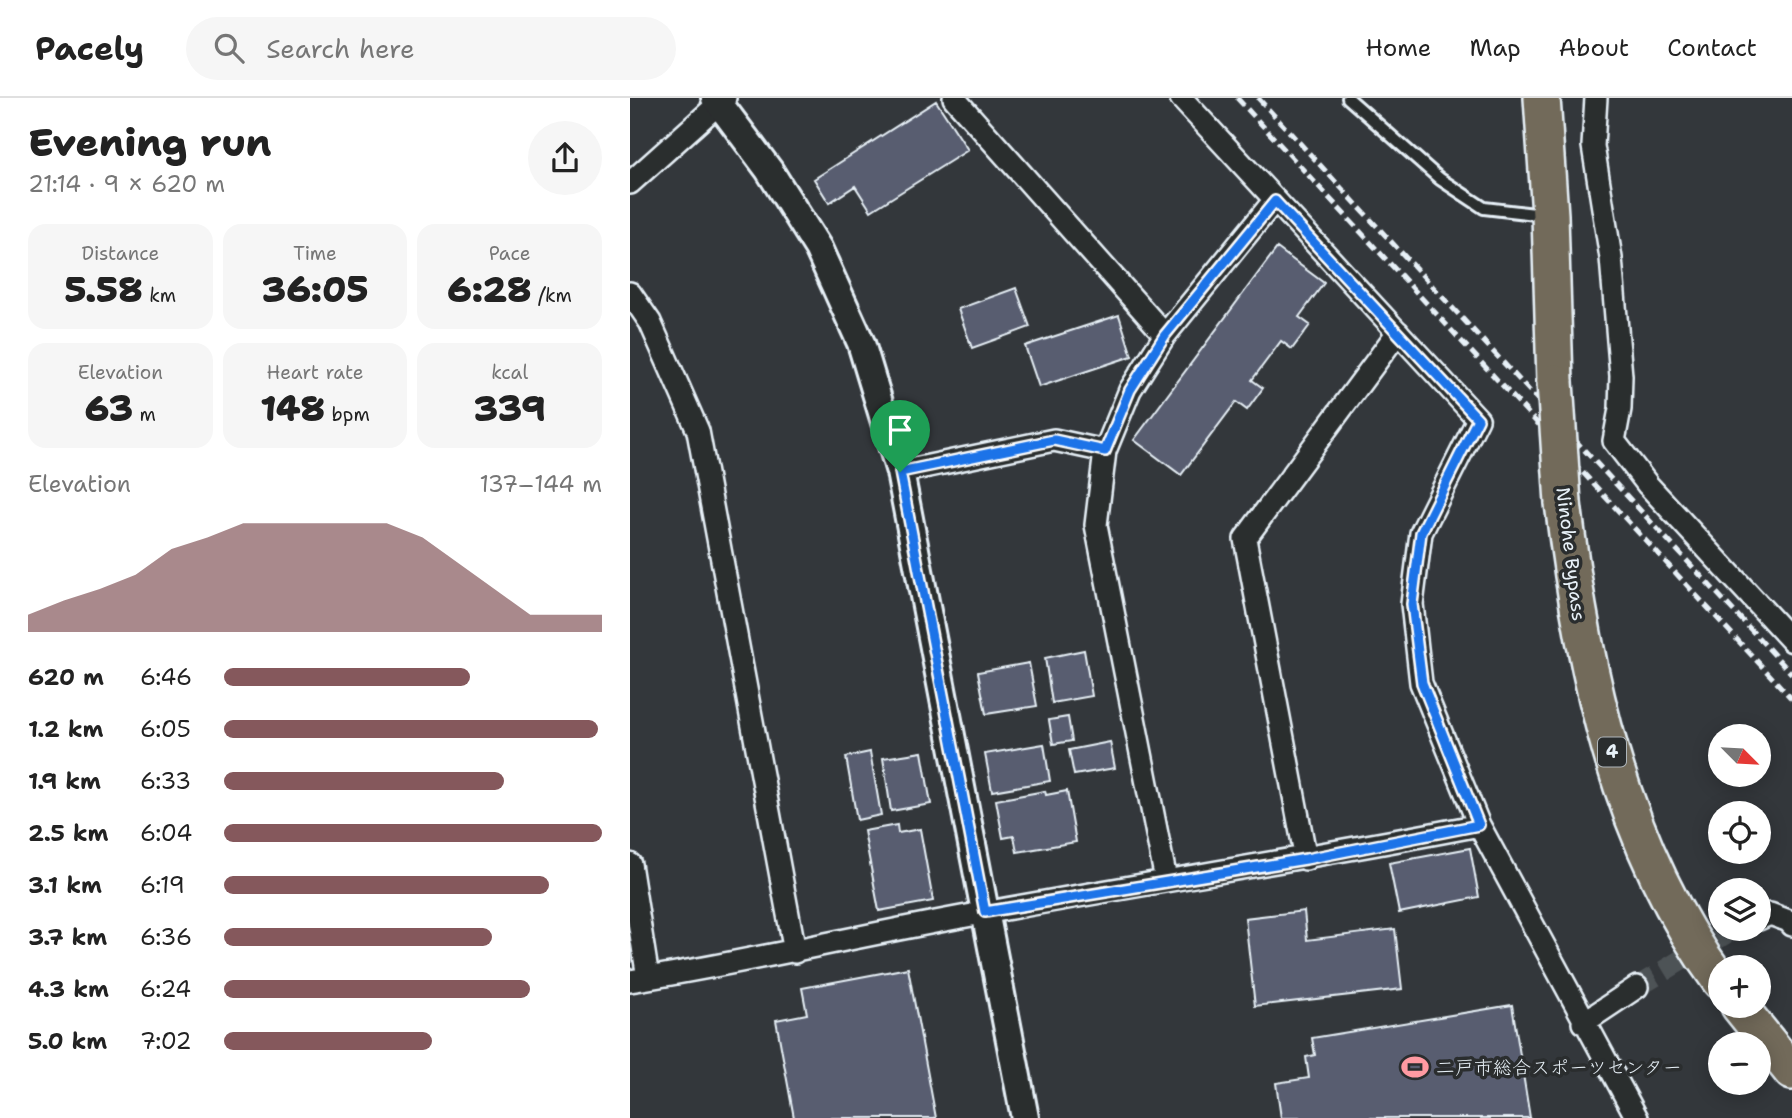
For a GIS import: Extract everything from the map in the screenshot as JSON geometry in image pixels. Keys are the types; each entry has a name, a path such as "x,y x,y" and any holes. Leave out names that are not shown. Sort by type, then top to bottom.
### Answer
{"highway":[{"name":"Ninohe Bypass","path":"1542,98 1563,503 1590,678 1625,796 1668,895 1708,961"},
{"path":"1749,1018 1792,1072"}],"street":[{"path":"954,98 1165,335"},
{"path":"1181,98 1478,419 1421,533 1412,604 1422,683 1479,825 1583,1023 1626,1092 1637,1118"},
{"path":"1597,98 1593,146 1611,257 1621,376 1620,409 1614,441 1648,485 1792,641"},
{"path":"630,183 720,100 769,170 818,248 861,343 900,472 1025,1118"},
{"path":"1166,880 1096,525 1105,451 1130,390 1165,335 1275,201"},
{"path":"630,293 650,323 698,430 795,952"},
{"path":"1306,859 1245,540 1398,332"},
{"path":"900,472 1054,440 1105,451"},
{"path":"630,864 639,980 795,952 985,912 1306,859 1479,825"},
{"path":"1771,914 1789,921 1792,925"},
{"path":"1583,1023 1637,987"}],"lane":[{"path":"1348,98 1440,179 1484,208 1550,215"}],"building":[{"path":"936,101 968,150 871,211 855,186 829,203 814,179"},
{"path":"1277,248 1324,283 1299,317 1310,325 1292,349 1281,341 1252,380 1263,388 1247,410 1236,402 1181,475 1134,440"},
{"path":"1016,288 1030,327 972,348 958,309"},
{"path":"1119,315 1132,356 1039,387 1025,346"},
{"path":"1084,650 1092,696 1052,703 1045,658"},
{"path":"1029,663 1037,706 986,714 978,672"},
{"path":"1068,717 1072,741 1053,744 1049,720"},
{"path":"1110,742 1115,768 1074,775 1069,750"},
{"path":"1044,744 1050,781 992,791 985,754"},
{"path":"870,752 881,815 857,820 846,757"},
{"path":"922,752 931,804 891,811 883,758"},
{"path":"1045,791 1046,795 1067,791 1076,842 1017,852 1014,836 1003,838 996,800"},
{"path":"897,825 898,833 920,829 933,901 879,911 864,831"},
{"path":"1470,848 1479,897 1399,913 1389,863"},
{"path":"1304,911 1307,940 1395,929 1402,989 1255,1006 1245,918"},
{"path":"908,968 936,1118 794,1118 776,1020 807,1014 802,988"},
{"name":"二戸市総合スポーツセンター","path":"1512,1005 1530,1118 1281,1118 1276,1083 1309,1078 1306,1057 1315,1055 1312,1038"}],"tunnel":[{"path":"1637,987 1713,941"}],"railway":[{"path":"1237,98 1792,699"},
{"path":"1258,98 1792,674"}],"place":[{"name":"二戸市総合スポーツセンター","path":"1415,1067"}],"route":[{"path":"1275,201 1478,419 1421,533 1412,604 1422,683 1479,825 1306,859 985,912 900,472 1054,440 1105,451 1130,390 1165,335 1275,201"}]}
